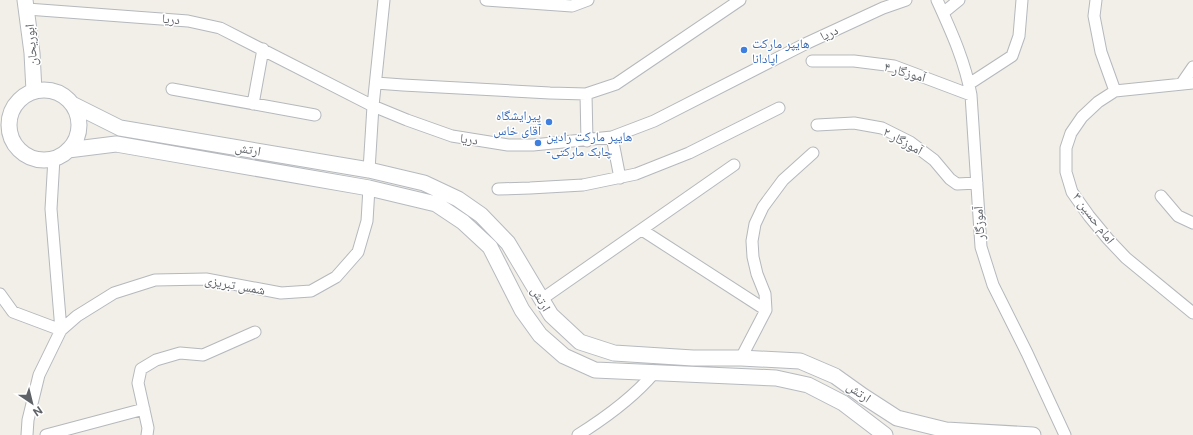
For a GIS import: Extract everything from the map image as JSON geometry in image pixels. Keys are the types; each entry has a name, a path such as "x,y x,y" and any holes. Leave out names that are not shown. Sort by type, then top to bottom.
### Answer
{"main road":[{"name":"ابوریحان","path":"26,4 34,91"},
{"path":"43,90 59,93 72,104 79,119 79,128 75,140 68,150 54,158 37,159 22,152 16,146 9,130 9,122 14,106 26,94 43,90"},
{"name":"ارتش","path":"72,104 120,128 369,170 424,183 458,199 480,215 508,243 551,315 580,342 614,353 693,358 741,358 800,361 836,376 897,418 946,430 1033,435"},
{"name":"ارتش","path":"68,150 116,144 369,188 436,204 463,222 490,247 522,310 540,335 564,356 595,370 776,378 808,385 842,403 871,430 885,435"}],"street":[{"path":"369,170 373,106 384,0"},
{"path":"486,0 572,6 588,0"},
{"path":"376,83 403,86 586,94 616,84 740,0"},
{"name":"دریا","path":"26,4 188,20 220,28 373,106 452,136 508,145 533,145 587,141 612,137 654,121 805,44 869,14 906,0"},
{"name":"آموزگار","path":"937,0 958,48 970,90 981,248 993,285 1027,353 1065,435"},
{"path":"943,13 959,0"},
{"path":"970,90 1012,56 1019,36 1022,0"},
{"path":"1096,0 1094,16 1100,45 1114,91"},
{"path":"253,104 263,49"},
{"name":"آموزگار ۴","path":"812,61 854,61 894,66 970,90"},
{"path":"1187,83 1193,67"},
{"name":"امام حسین ۳","path":"1187,83 1114,91 1098,102 1082,117 1072,133 1066,148 1066,172 1072,192 1108,240 1126,258 1193,313"},
{"path":"172,89 315,115"},
{"path":"586,94 587,141"},
{"path":"498,189 583,185 636,174 689,153 779,108"},
{"name":"آموزگار ۲","path":"817,125 854,123 882,128 910,142 934,160 950,179 957,184 977,183"},
{"path":"612,137 620,178"},
{"path":"741,358 766,310 765,294 756,274 752,241 755,224 763,207 783,180 813,154"},
{"path":"0,294 13,312 61,330 51,209 54,158"},
{"path":"542,300 734,165"},
{"name":"شمس تبریزی","path":"28,435 28,420 39,375 61,330 77,316 114,292 155,280 206,279 281,293 311,291 336,277 358,252 367,221 369,188"},
{"path":"1161,196 1178,216 1193,223"},
{"path":"642,230 766,310"},
{"path":"147,435 148,428 138,383 141,369 156,360 180,353 203,355 255,332"},
{"path":"578,435 613,411 644,386 654,373"},
{"path":"46,435 144,409"}],"place":[{"name":"هایپر مارکت اپادانا","path":"744,50"},
{"name":"پیرایشگاه آقای خاس","path":"549,122"},
{"name":"هایپر مارکت رادین -چابک مارکتی","path":"538,143"}]}
